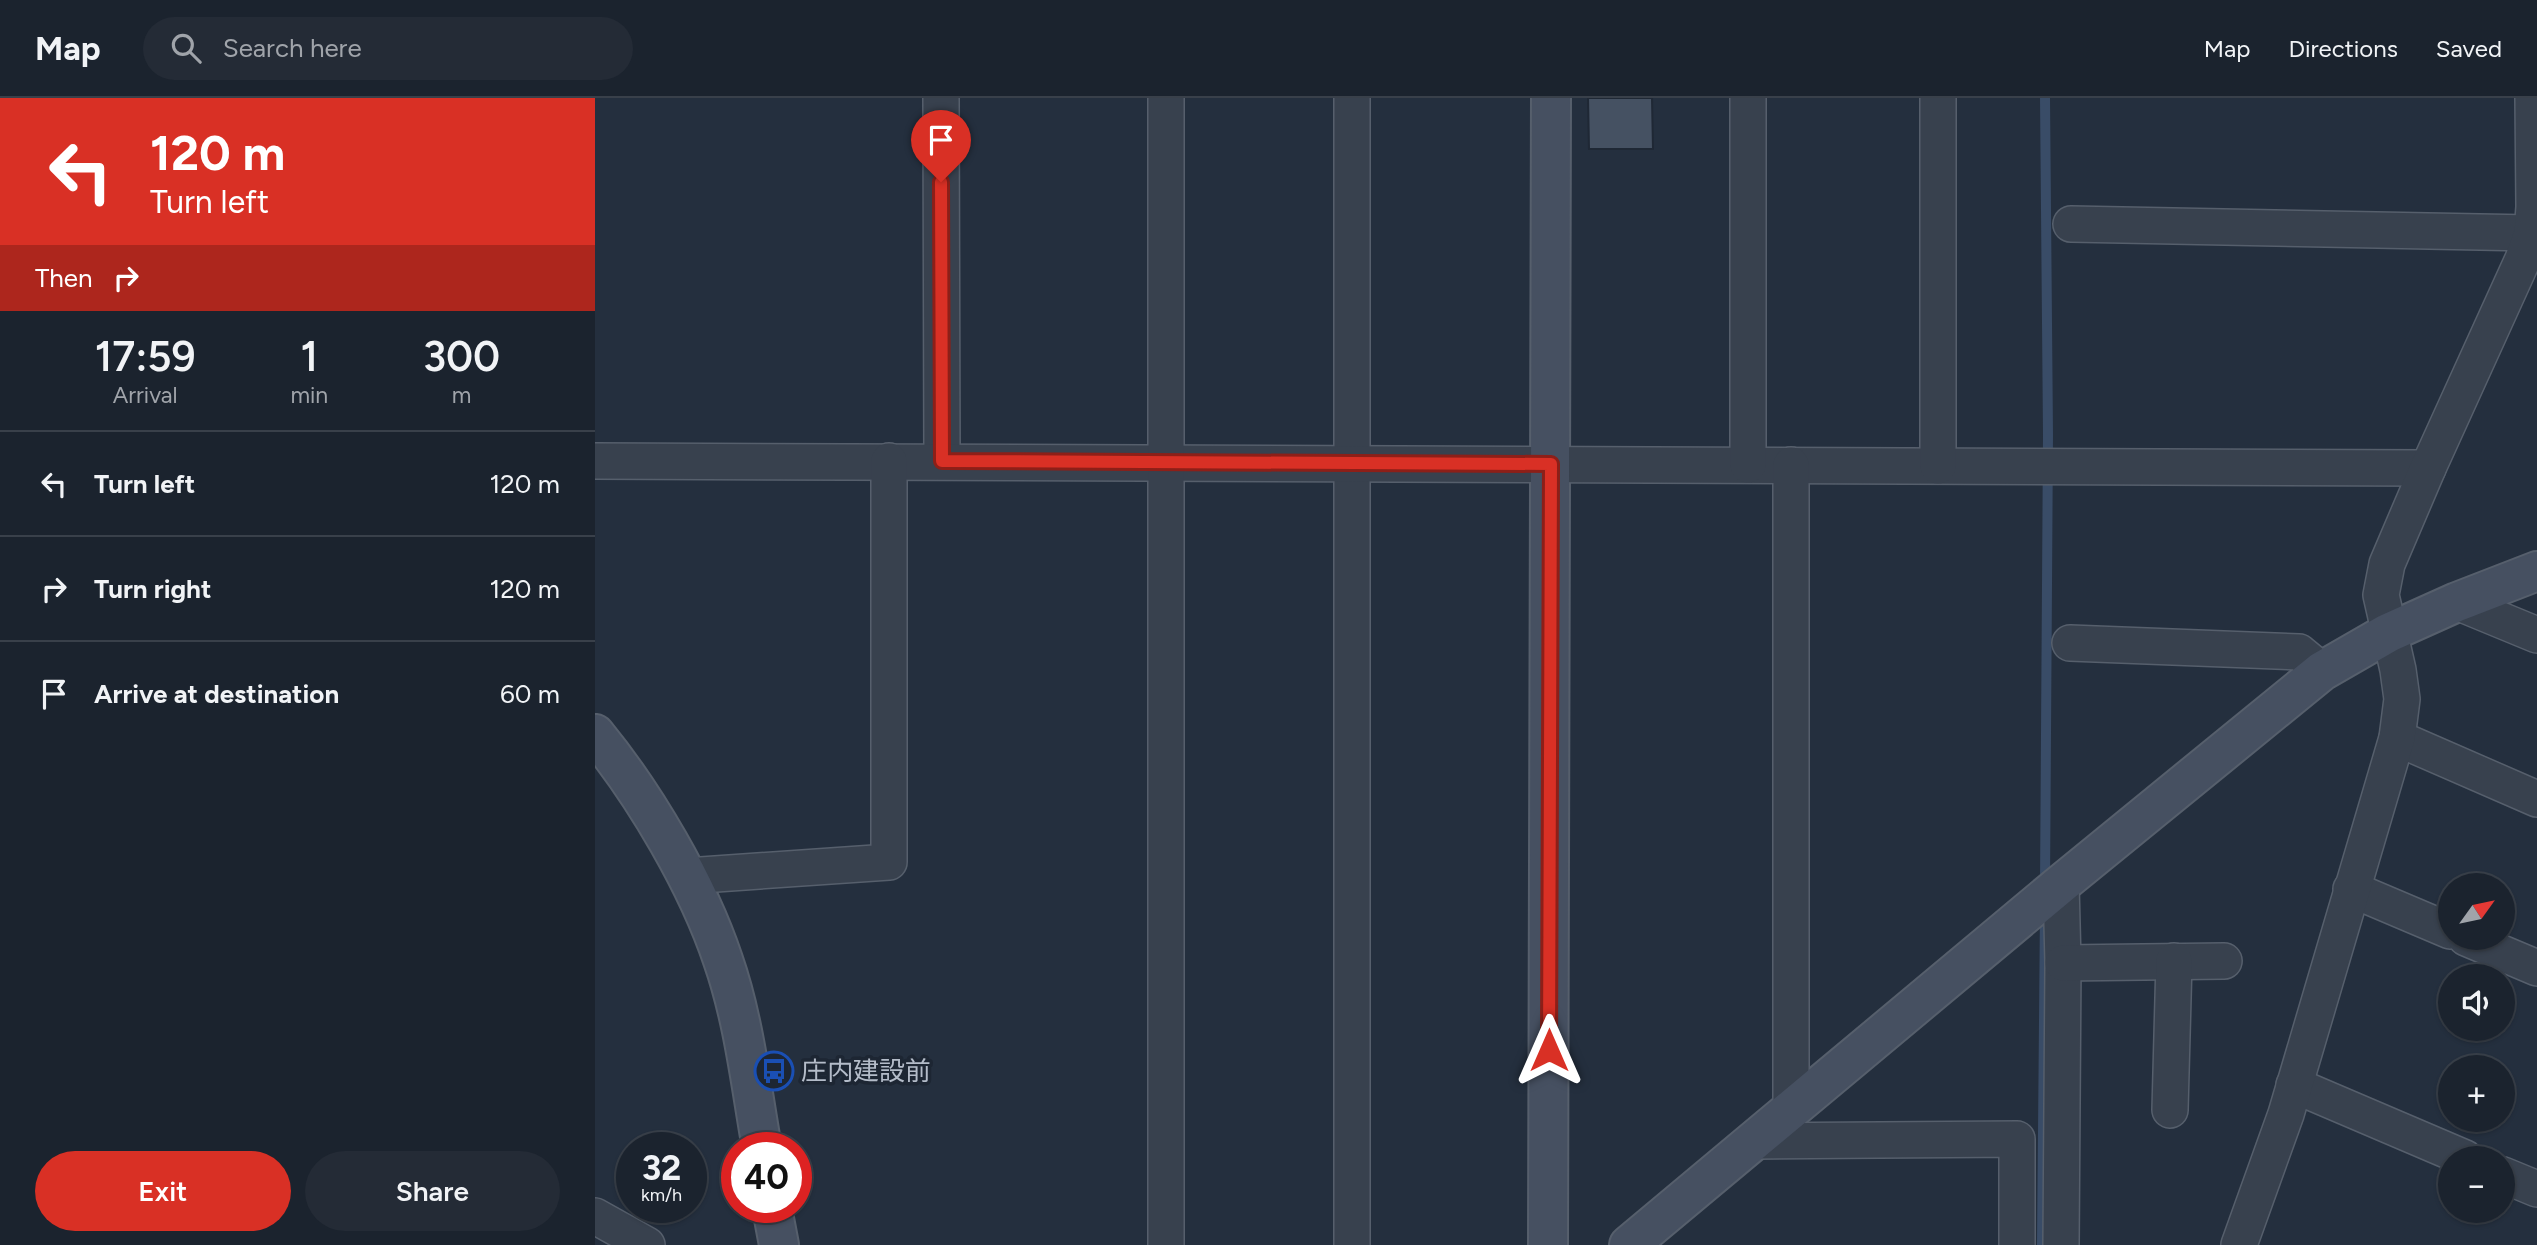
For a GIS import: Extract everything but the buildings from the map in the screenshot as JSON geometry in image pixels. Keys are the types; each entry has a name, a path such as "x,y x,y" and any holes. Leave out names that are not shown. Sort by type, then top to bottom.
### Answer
{"street":[{"path":"941,98 942,461"},
{"path":"1166,98 1166,1245"},
{"path":"1352,98 1352,1245"},
{"path":"1548,1245 1551,98"},
{"path":"1748,98 1748,465"},
{"path":"1938,98 1938,466"},
{"path":"2239,1245 2286,1114 2397,738 2402,699 2381,595 2387,564 2523,259 2532,233 2533,98"},
{"path":"2071,224 2532,233"},
{"path":"595,461 2428,468"},
{"path":"687,876 889,862 889,461"},
{"path":"1791,465 1791,1110"},
{"path":"1629,1245 2061,884 2322,671 2388,633 2457,602 2537,571"},
{"path":"2457,602 2537,635"},
{"path":"2070,643 2299,652 2322,671"},
{"path":"595,734 635,789 687,876 724,962 741,1033 759,1132"},
{"path":"2397,738 2537,799"},
{"path":"2061,884 2061,1245"},
{"path":"2351,888 2438,926"},
{"path":"2494,950 2537,968"},
{"path":"2169,1110 2173,961"},
{"path":"2063,963 2224,961"},
{"path":"2294,1085 2438,1146"},
{"path":"1755,1141 2017,1139 2017,1245"},
{"path":"2515,1180 2537,1189"},
{"path":"595,1216 647,1245"},
{"path":"775,1223 779,1245"}],"waterway":[{"path":"2045,98 2048,435 2045,885"},
{"path":"2042,1245 2045,908"}],"place":[{"name":"庄内建設前","path":"774,1071"}],"route":[{"path":"941,182 942,461 1551,464 1549,1050"}]}
